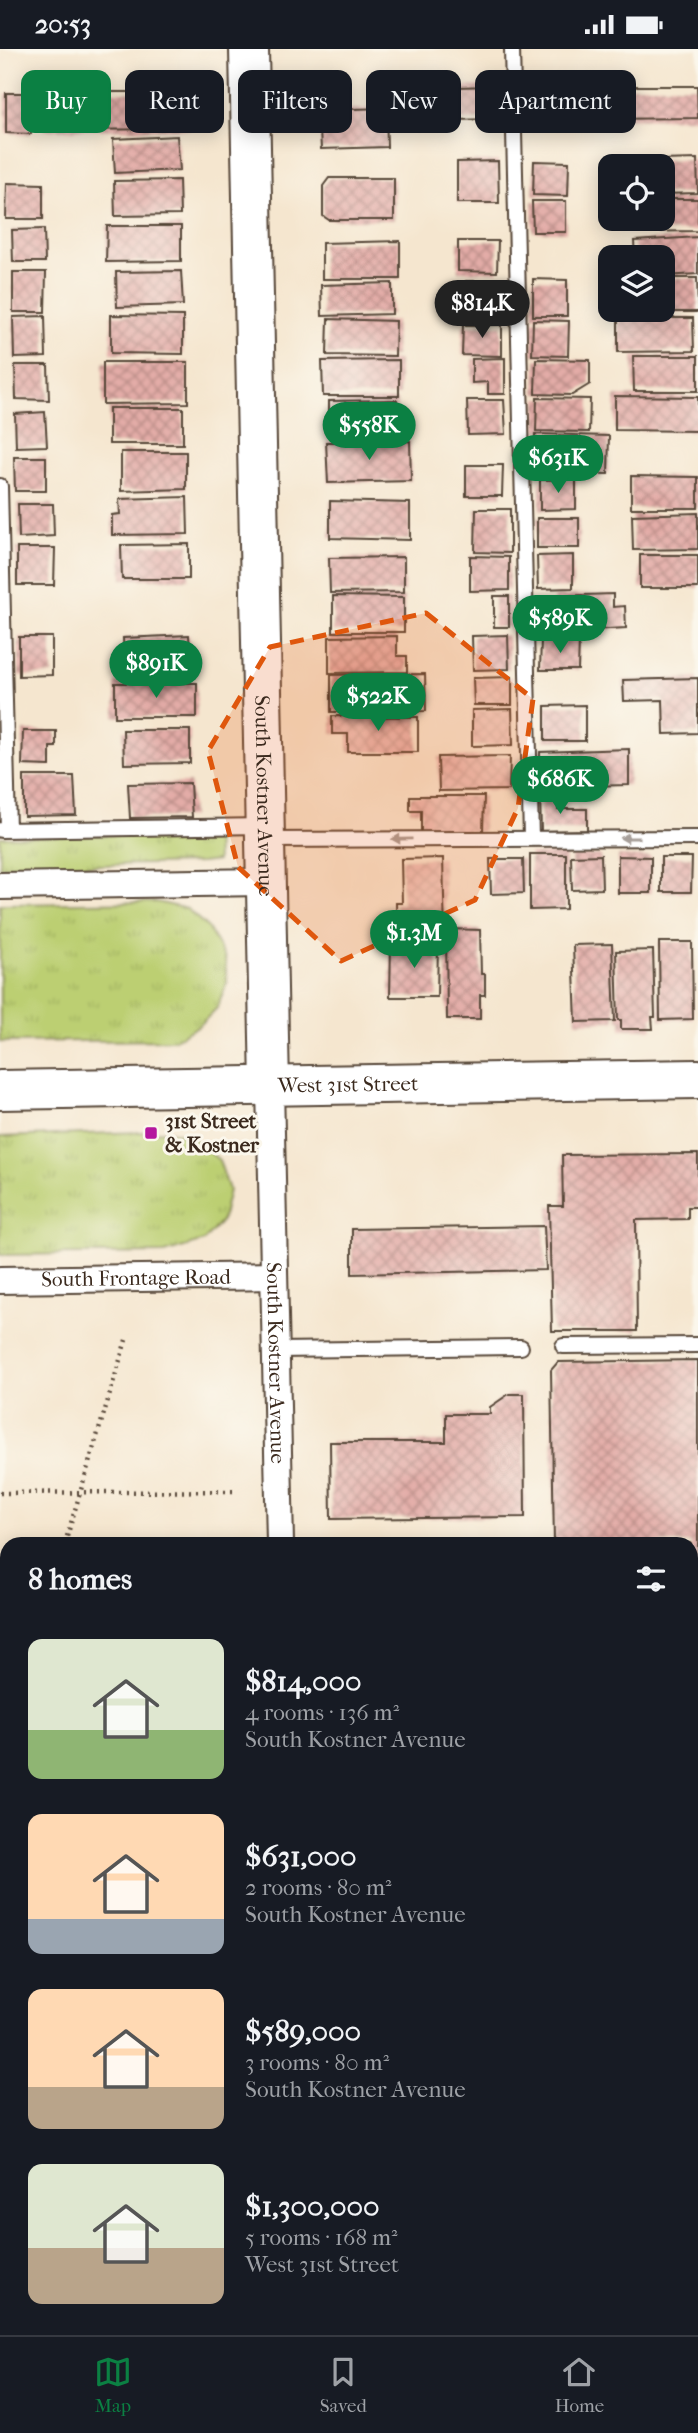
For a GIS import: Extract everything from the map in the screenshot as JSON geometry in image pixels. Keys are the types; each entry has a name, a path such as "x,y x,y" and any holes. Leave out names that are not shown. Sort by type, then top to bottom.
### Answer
{"street":[{"name":"South Kostner Avenue","path":"249,49 280,1537"},
{"path":"0,886 266,883"},
{"name":"West 31st Street","path":"0,1090 698,1079"},
{"name":"South Frontage Road","path":"0,1280 274,1276"}],"lane":[{"path":"512,49 531,838"},
{"path":"0,486 4,830 698,838"},
{"path":"563,1346 698,1345"},
{"path":"276,1350 521,1347"}],"path":[{"path":"67,1537 126,1340"},
{"path":"0,1493 234,1491"}],"highlighted area":[{"path":"426,613 533,699 518,808 475,900 341,961 238,867 208,751 270,647"}],"green space":[{"path":"216,833 217,861 0,867 0,837"},
{"path":"157,902 187,909 208,928 225,958 227,983 217,1008 200,1025 173,1040 0,1042 0,904"},
{"path":"169,1131 191,1137 219,1160 229,1190 222,1220 204,1241 165,1253 0,1255 0,1137"}],"building":[{"path":"475,86 475,119 461,120 461,87"},
{"path":"636,86 697,86 698,118 636,119"},
{"path":"111,92 125,92 125,129 111,130"},
{"path":"6,93 21,93 21,133 31,134 6,133"},
{"path":"352,109 366,109 366,133 387,133 387,147 321,149 320,133 352,133"},
{"path":"177,136 180,170 115,173 113,139"},
{"path":"697,159 698,193 675,194 675,160"},
{"path":"498,161 499,203 457,203 457,162"},
{"path":"534,161 569,162 568,196 533,195"},
{"path":"329,178 394,178 394,220 329,220 323,216 323,186"},
{"path":"179,180 180,215 115,216 114,181"},
{"path":"7,183 43,184 43,219 6,219"},
{"path":"675,199 698,199 698,231 632,232 675,231"},
{"path":"532,201 566,201 566,232 533,232"},
{"path":"107,226 181,226 181,261 106,262"},
{"path":"44,229 45,262 13,262 12,230"},
{"path":"698,237 698,274 675,275 675,245 634,245 634,241"},
{"path":"400,241 400,279 322,279 322,243"},
{"path":"458,241 498,241 497,272 458,271"},
{"path":"181,271 183,305 117,307 116,272"},
{"path":"13,272 46,272 45,312 13,312"},
{"path":"675,278 697,278 698,312 675,312"},
{"path":"533,279 567,280 567,316 533,316"},
{"path":"466,281 500,281 500,312 467,313"},
{"path":"392,283 392,314 322,316 321,285"},
{"path":"111,315 183,316 183,354 111,353"},
{"path":"45,316 46,357 14,358 13,317"},
{"path":"675,318 693,318 694,351 618,352 618,322 675,322"},
{"path":"328,319 396,321 395,356 327,355"},
{"path":"533,320 569,321 568,356 532,355"},
{"path":"463,325 502,325 502,356 462,355"},
{"path":"633,356 698,356 698,391 634,391"},
{"path":"505,358 505,394 488,394 488,382 472,383 472,359"},
{"path":"536,359 590,360 590,384 572,395 535,394"},
{"path":"399,360 399,396 323,396 322,361"},
{"path":"103,362 188,362 188,403 103,404"},
{"path":"15,365 48,365 49,400 16,399"},
{"path":"615,396 698,397 698,431 615,430"},
{"path":"537,398 590,399 589,432 536,431"},
{"path":"397,400 396,435 329,435 329,401"},
{"path":"467,400 504,400 506,434 468,435"},
{"path":"109,408 183,408 183,444 109,444"},
{"path":"45,412 47,446 16,447 15,414"},
{"path":"535,434 609,436 608,474 534,472"},
{"path":"410,441 411,481 328,483 326,442"},
{"path":"121,452 186,452 186,489 121,491"},
{"path":"14,457 46,457 46,491 15,491"},
{"path":"466,465 503,465 502,496 466,496"},
{"path":"631,476 698,477 698,508 631,508"},
{"path":"576,479 576,509 540,510 540,480"},
{"path":"187,497 188,534 112,535 112,515 120,514 119,499"},
{"path":"330,501 410,503 410,540 330,538"},
{"path":"18,504 53,504 54,536 19,538"},
{"path":"476,509 510,509 510,553 475,552"},
{"path":"698,513 698,549 633,550 632,515"},
{"path":"537,518 579,518 579,548 537,548"},
{"path":"189,544 189,579 122,579 121,545"},
{"path":"17,548 55,548 54,585 17,585"},
{"path":"573,555 573,588 538,589 537,556"},
{"path":"640,555 698,555 698,588 640,588"},
{"path":"470,556 509,557 509,590 470,591"},
{"path":"404,557 404,592 330,593 329,558"},
{"path":"613,594 613,607 625,606 626,628 554,632 554,596"},
{"path":"333,596 404,597 404,632 333,632"},
{"path":"494,596 509,596 509,627 494,627"},
{"path":"189,635 191,672 125,675 123,638"},
{"path":"508,635 509,669 473,670 472,636"},
{"path":"397,636 397,656 407,656 407,672 329,673 329,637"},
{"path":"19,637 52,637 52,675 19,676"},
{"path":"541,640 579,640 578,670 540,670"},
{"path":"425,674 426,711 331,712 331,675"},
{"path":"512,677 512,705 474,705 473,678"},
{"path":"698,678 698,733 664,734 663,700 624,701 623,680"},
{"path":"115,683 197,683 197,717 115,717"},
{"path":"585,705 585,741 545,741 545,706"},
{"path":"512,709 513,745 472,746 472,710"},
{"path":"332,716 418,717 418,752 348,752 348,734 332,734"},
{"path":"123,730 190,730 190,763 124,764"},
{"path":"23,731 56,731 56,747 50,747 50,766 22,765"},
{"path":"629,749 629,785 540,787 540,752"},
{"path":"510,756 509,790 439,791 438,757"},
{"path":"24,776 74,776 76,815 24,816"},
{"path":"190,783 192,817 130,818 128,784"},
{"path":"540,793 558,793 558,809 587,809 587,830 541,831"},
{"path":"410,796 484,796 483,832 421,832 421,811 410,811"},
{"path":"530,854 566,854 566,909 530,910"},
{"path":"601,855 602,889 572,890 571,856"},
{"path":"618,856 651,857 651,893 618,893"},
{"path":"661,857 692,857 691,892 661,892"},
{"path":"443,858 445,936 397,938 396,903 402,903 401,859"},
{"path":"490,859 523,859 524,893 491,894"},
{"path":"446,929 480,930 481,974 485,974 485,995 480,995 480,1019 447,1019"},
{"path":"659,942 692,942 693,1019 660,1020"},
{"path":"438,943 437,997 390,997 391,944"},
{"path":"612,944 615,1021 576,1022 573,945"},
{"path":"653,950 653,1029 621,1029 621,1020 618,1020 616,951"},
{"path":"698,1154 698,1207 688,1207 688,1219 636,1220 637,1331 552,1331 549,1206 563,1206 562,1155"},
{"path":"544,1226 546,1270 352,1274 352,1229"},
{"path":"698,1360 698,1537 554,1537 551,1370 558,1362"},
{"path":"509,1394 524,1394 525,1517 331,1519 330,1442 446,1442 446,1414 490,1414 490,1407"}],"place":[{"name":"31st Street & Kostner","path":"151,1133"}]}
